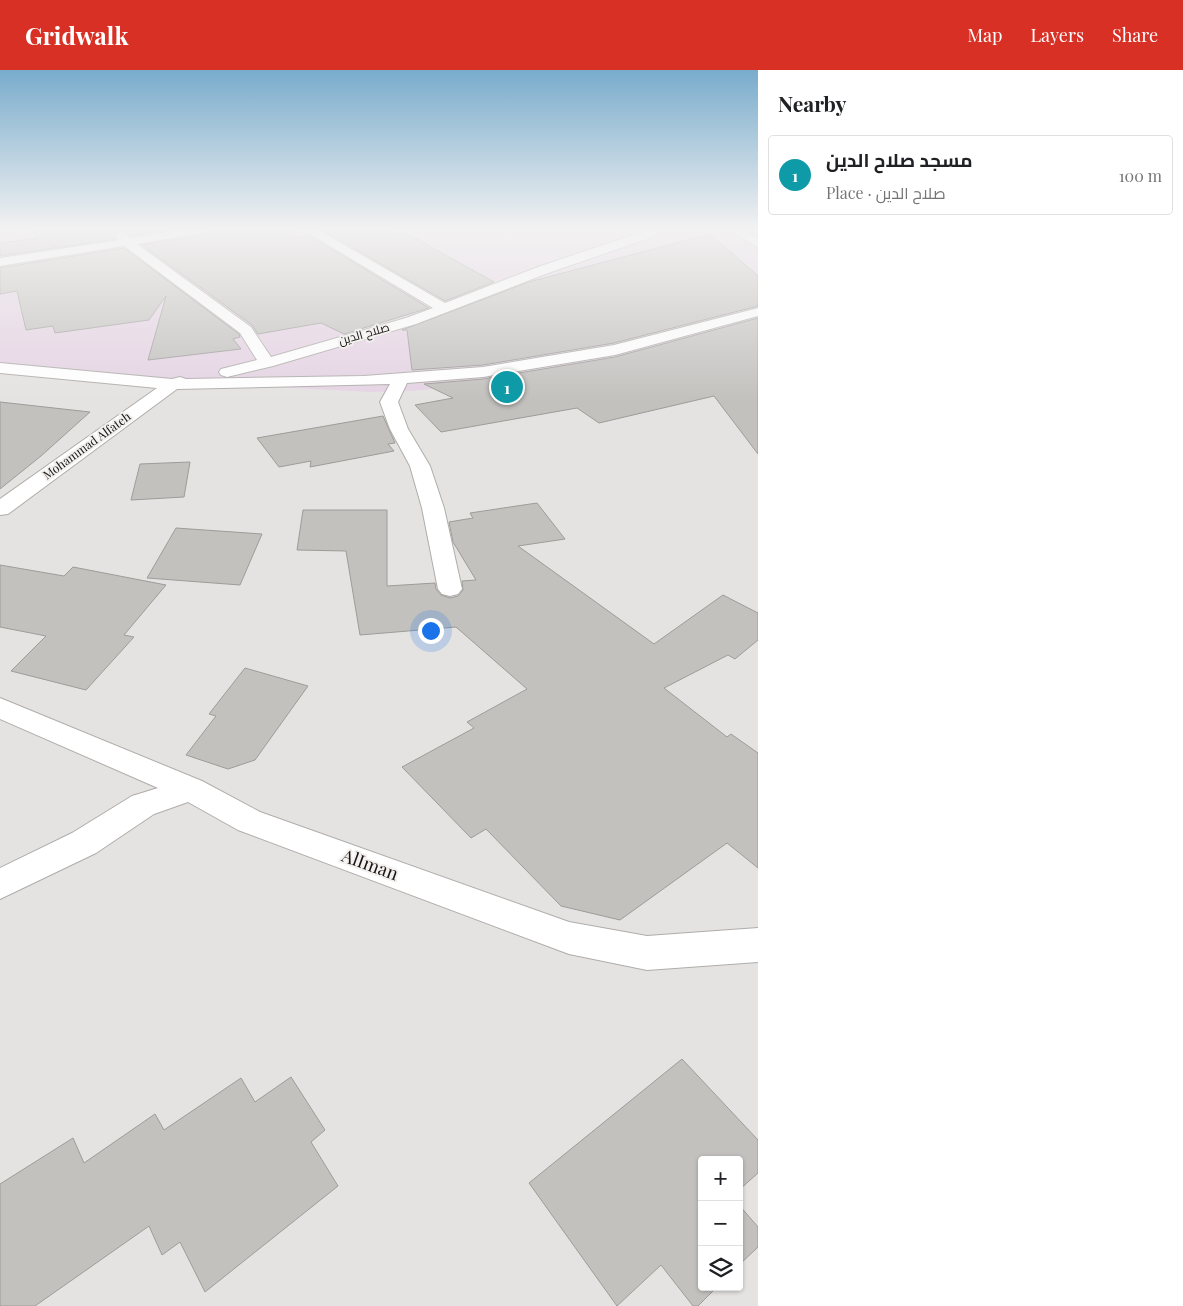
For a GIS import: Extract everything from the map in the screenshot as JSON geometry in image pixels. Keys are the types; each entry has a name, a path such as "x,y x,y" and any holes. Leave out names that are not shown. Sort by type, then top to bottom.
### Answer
{"street":[{"path":"186,286 246,330 267,363"},
{"path":"406,286 446,309"},
{"name":"صلاح الدين","path":"173,384 267,363 446,309 504,286"},
{"path":"0,368 173,384 364,381 483,372 616,350 758,312"},
{"path":"402,378 389,402 399,429 420,466 433,508 450,589"},
{"name":"Mohammad Alfateh","path":"0,509 173,384"},
{"name":"AlIman","path":"0,708 191,789 250,821 569,938 647,953 758,945"},
{"path":"0,884 84,843 143,805 191,789"}],"shaded area":[{"path":"0,286 758,286 758,322 611,362 488,383 412,391 371,392 0,373"}],"building":[{"path":"0,286 174,286 239,334 240,337 233,339 241,349 148,360 166,296 149,320 55,333 53,326 26,330 17,291 0,294"},
{"path":"198,286 392,286 429,308 344,334 321,323 258,334 252,325"},
{"path":"419,286 485,286 445,301"},
{"path":"519,286 758,286 758,306 614,343 483,365 412,370 407,330 402,330"},
{"path":"758,318 758,454 714,396 599,423 577,408 441,432 415,405 453,398 424,384 483,379 615,357"},
{"path":"0,402 90,412 41,456 0,489"},
{"path":"383,416 395,443 388,444 394,451 310,467 311,461 279,467 257,438"},
{"path":"190,462 184,497 131,500 140,464"},
{"path":"537,503 565,539 518,546 654,644 723,595 758,613 758,640 735,659 728,655 664,688 727,737 731,734 758,753 758,868 727,843 620,920 561,906 486,829 471,838 402,767 474,728 467,722 527,689 456,627 360,635 346,551 297,550 303,510 387,510 387,586 435,583 436,589 441,595 450,598 458,596 463,590 462,581 476,580 453,542 449,522 473,518 470,513"},
{"path":"176,528 262,534 240,585 147,578"},
{"path":"0,565 64,576 73,567 166,585 124,635 134,637 86,690 11,671 46,636 0,627"},
{"path":"245,668 308,686 255,760 228,769 186,755 216,716 209,714"},
{"path":"682,1059 758,1140 758,1173 743,1186 743,1156 698,1156 698,1291 713,1291 698,1306 693,1306 661,1265 617,1306 529,1183"},
{"path":"291,1077 325,1130 311,1142 338,1186 205,1292 180,1242 162,1255 149,1226 35,1306 0,1306 0,1184 73,1138 84,1163 155,1114 164,1130 241,1078 255,1102"},
{"path":"743,1210 758,1227 758,1247 743,1261"}],"place":[{"name":"مسجد صلاح الدين","path":"507,387"}]}
